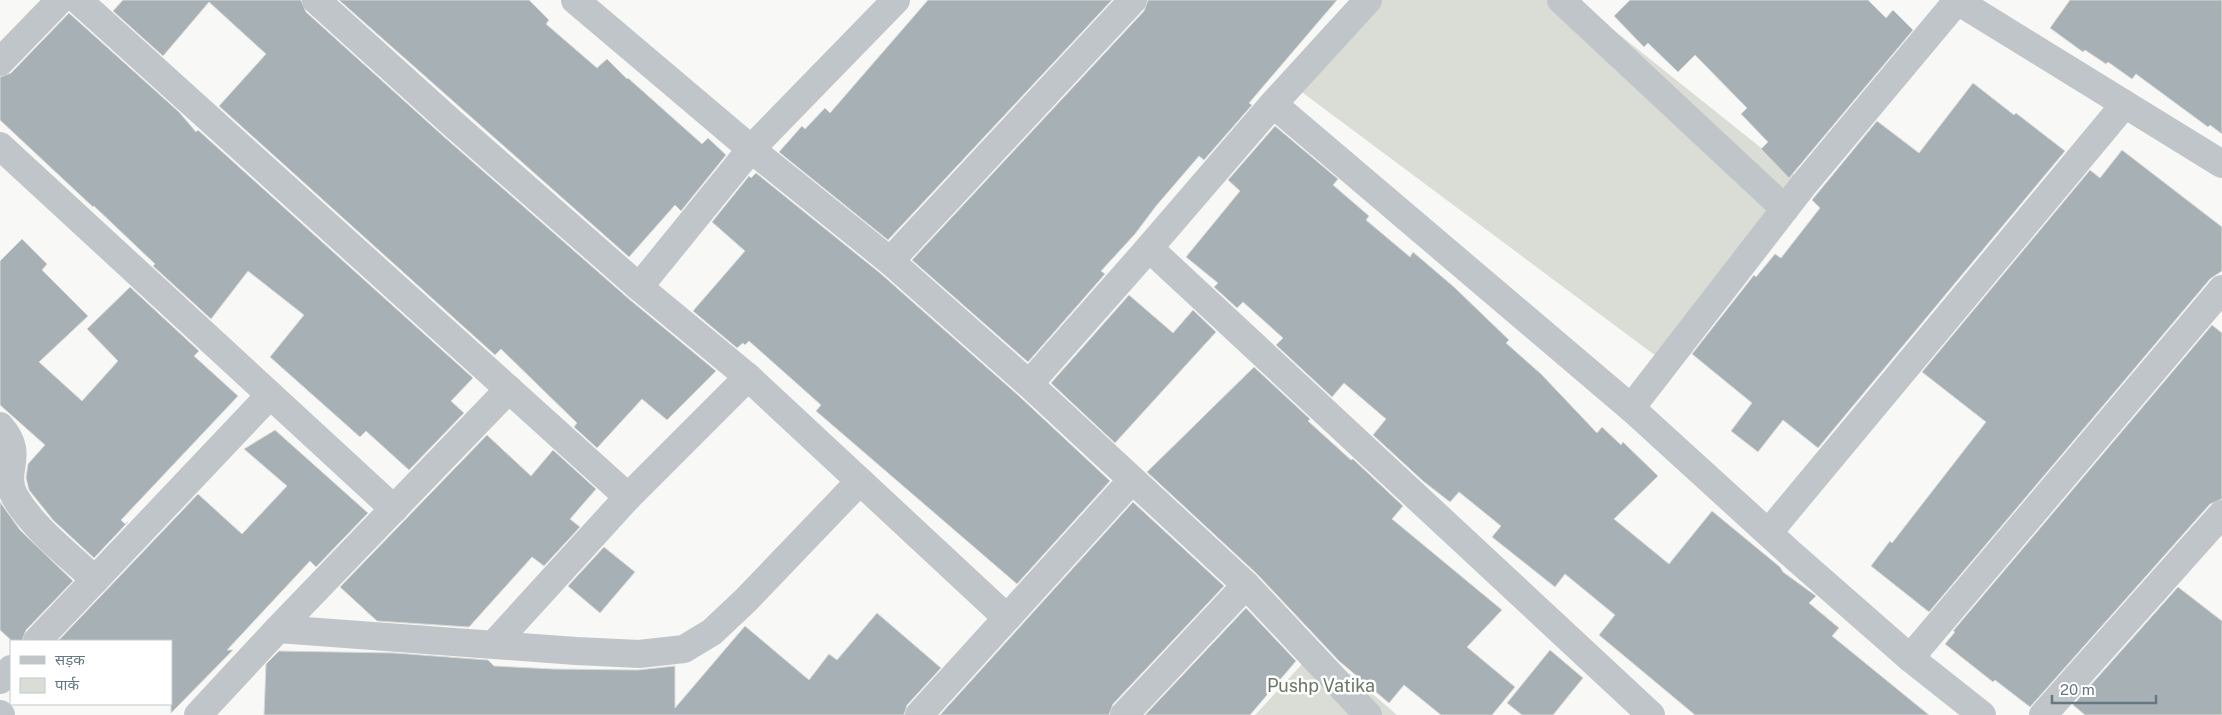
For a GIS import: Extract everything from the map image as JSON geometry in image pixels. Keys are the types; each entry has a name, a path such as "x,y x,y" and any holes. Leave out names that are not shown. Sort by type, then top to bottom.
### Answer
{"street":[{"path":"0,62 60,0"},
{"path":"78,0 628,497"},
{"path":"316,0 639,287 748,376 1007,618"},
{"path":"575,0 751,149 890,261 1029,384 1246,585 1368,715"},
{"path":"890,261 1133,0"},
{"path":"1029,384 1273,104 1368,0"},
{"path":"1561,0 1785,209"},
{"path":"1631,408 1785,209 1957,0 2222,164"},
{"path":"639,287 751,149 891,2"},
{"path":"1273,104 1631,408 1770,532 1789,552 1910,658 1982,715"},
{"path":"1770,532 2124,105"},
{"path":"0,146 394,508"},
{"path":"1149,248 1651,715"},
{"path":"1910,658 2222,289"},
{"path":"494,644 628,497 748,376"},
{"path":"198,715 509,389"},
{"path":"38,640 270,395"},
{"path":"4,446 9,482 14,497 33,521 95,580"},
{"path":"919,715 1132,480"},
{"path":"278,629 576,651 639,654 684,649 712,632 732,613 860,481"},
{"path":"2043,715 2222,514"},
{"path":"1124,715 1246,585"},
{"path":"0,680 10,670"}],"green space":[{"path":"1368,0 1576,0 1805,183 1664,362 1291,84"},
{"name":"Pushp Vatika","path":"1318,647 1397,715 1255,715"}],"building":[{"path":"123,0 301,0 306,12 442,135 629,299 716,371 667,420 642,399 597,448 574,427 577,423 501,349 495,355 219,106 266,54 209,2 163,56 113,11"},
{"path":"339,0 529,0 549,20 546,24 597,68 607,59 627,79 702,144 708,138 726,155 681,211 675,205 629,257"},
{"path":"928,0 1112,0 888,240 779,152 802,126 805,129 825,108 830,113"},
{"path":"1148,0 1337,0 1249,103 1252,105 1204,160 1199,156 1156,206 1135,234 1101,271 1105,274 1028,362 912,260 1144,11"},
{"path":"1630,0 1868,0 1886,18 1893,10 1913,30 1789,178 1761,149 1768,142 1741,114 1747,108 1695,55 1678,72 1648,43 1644,47 1614,16"},
{"path":"2070,0 2222,0 2222,134 2210,125 2208,127 2136,74 2132,79 2108,62 2106,64 2085,50 2083,52 2050,28"},
{"path":"69,13 179,112 196,132 198,130 473,378 451,401 464,413 409,470 366,431 360,437 270,357 304,315 248,271 211,319 153,266 155,264 94,206 0,120 0,77 11,73"},
{"path":"1973,83 2065,151 1818,448 1783,420 1758,452 1731,431 1752,403 1692,354 1754,275 1756,277 1775,254 1781,258 1820,208 1812,200 1877,121 1919,153"},
{"path":"1275,126 1338,179 1333,185 1369,216 1366,220 1410,257 1413,252 1454,287 1509,340 1506,343 1541,374 1597,433 1602,427 1621,445 1623,442 1658,476 1614,519 1669,564 1712,511 1780,567 1783,572 1816,596 1809,603 1839,628 1832,636 1929,715 1695,715 1599,635 1615,615 1565,574 1555,587 1492,537 1501,526 1459,492 1450,502 1423,481 1373,435 1386,419 1344,383 1332,397 1276,345 1283,338 1243,302 1237,308 1214,287 1218,283 1186,257 1240,191 1228,180"},
{"path":"2122,150 2222,227 2222,271 2210,279 1929,612 1871,566 1890,541 1892,543 1986,422 1922,372 2090,170 2100,178"},
{"path":"756,173 880,273 1019,396 1110,481 1017,584 816,411 821,405 749,341 737,348 693,311 745,251 712,222 749,176 751,178"},
{"path":"22,239 47,264 42,270 88,316 39,362 82,401 118,361 87,329 130,287 199,351 194,356 238,396 121,520 125,524 128,522 94,558 53,520 29,490 26,478 28,464 45,445 0,405 0,261"},
{"path":"1129,295 1173,333 1193,310 1216,332 1115,443 1051,383"},
{"path":"2212,325 2222,333 2222,499 2210,504 2030,707 1995,680 1993,682 1945,644 1955,632 1953,631"},
{"path":"1254,367 1310,419 1308,421 1351,460 1353,459 1403,506 1392,519 1502,610 1467,647 1515,687 1492,715 1441,715 1404,685 1389,703 1339,661 1257,574 1147,472"},
{"path":"275,430 368,513 316,567 310,561 227,650 233,650 171,713 172,640 59,640 198,494 242,534 287,486 244,449"},
{"path":"487,435 531,476 553,450 596,489 570,519 580,527 544,566 532,557 469,627 377,621 340,587"},
{"path":"0,502 20,530 73,581 26,630 22,640 11,640 0,630"},
{"path":"1133,502 1224,586 1113,704 1109,715 940,715"},
{"path":"604,547 635,572 600,613 568,586"},
{"path":"2178,587 2222,621 2222,715 2085,715 2073,705"},
{"path":"1246,608 1296,661 1250,715 1145,715"},
{"path":"877,613 941,668 907,705 904,715 264,715 266,664 279,651 395,653 488,660 494,666 553,669 638,670 675,666 675,708 745,626 809,680 829,654 837,660"},
{"path":"1550,650 1583,678 1553,715 1522,715 1507,703"}]}
